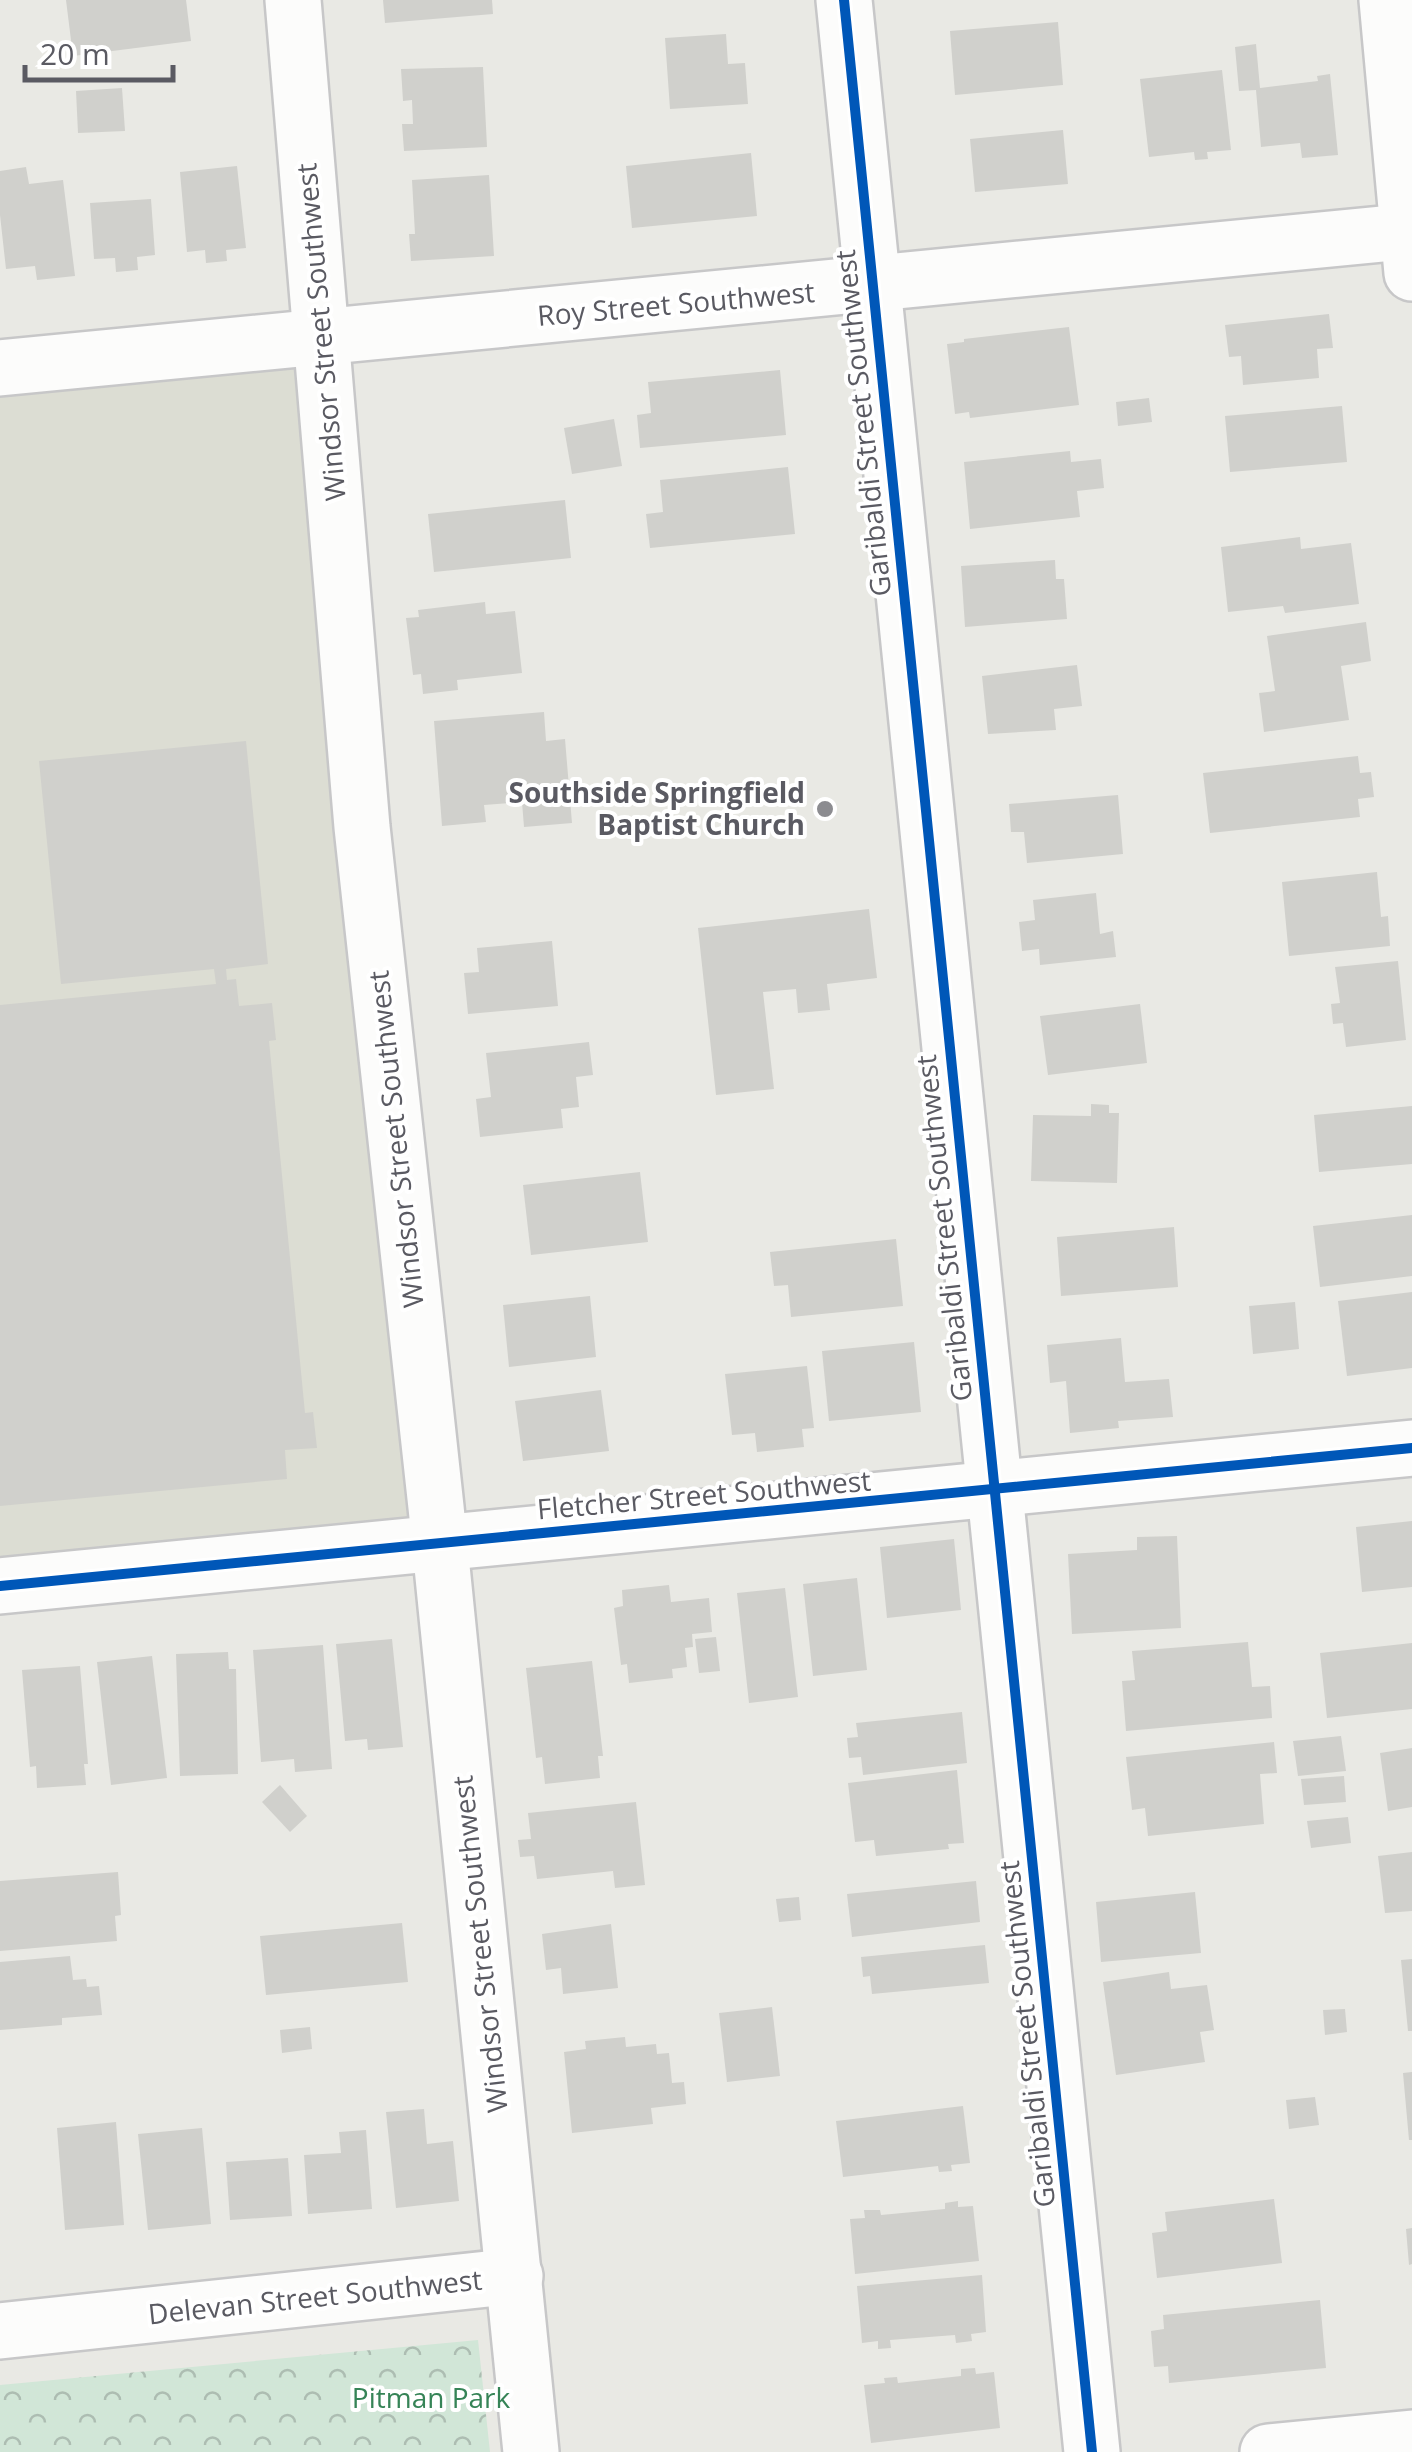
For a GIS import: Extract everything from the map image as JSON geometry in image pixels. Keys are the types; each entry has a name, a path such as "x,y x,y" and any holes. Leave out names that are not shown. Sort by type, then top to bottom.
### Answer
{"street":[{"name":"Windsor Street Southwest","path":"292,0 362,827 515,2276"},
{"name":"Garibaldi Street Southwest","path":"844,0 1092,2452"},
{"path":"1387,0 1411,245"},
{"name":"Roy Street Southwest","path":"0,368 872,285 1411,245"},
{"name":"Fletcher Street Southwest","path":"0,1586 1412,1448"},
{"name":"Delevan Street Southwest","path":"0,2331 515,2276 531,2452"},
{"path":"1268,2452 1412,2438"}],"shaded area":[{"path":"337,348 464,1556 0,1585 0,385"}],"green space":[{"name":"Pitman Park","path":"478,2340 490,2452 0,2452 0,2385"}],"building":[{"path":"66,0 186,0 191,41 73,56"},
{"path":"383,0 492,0 493,14 385,23"},
{"path":"1058,22 1063,85 955,95 950,31"},
{"path":"726,34 728,64 745,63 748,104 670,109 665,38"},
{"path":"1256,44 1260,88 1318,81 1317,76 1330,74 1338,155 1302,158 1300,143 1261,147 1256,90 1239,91 1235,47"},
{"path":"483,67 487,147 404,151 402,124 413,124 412,100 403,101 401,69"},
{"path":"1222,70 1231,150 1207,152 1208,159 1195,160 1194,152 1149,157 1140,79"},
{"path":"122,88 125,131 78,133 76,91"},
{"path":"1063,130 1068,184 975,192 970,139"},
{"path":"751,153 757,216 632,228 626,166"},
{"path":"237,166 246,248 226,250 227,261 206,263 205,250 187,252 180,172"},
{"path":"26,167 29,184 63,180 75,276 37,280 35,266 6,269 0,171"},
{"path":"489,175 494,256 411,261 409,234 415,234 412,180"},
{"path":"151,199 155,255 137,257 138,270 116,272 115,258 94,259 90,203"},
{"path":"1329,314 1333,348 1317,349 1319,378 1243,385 1241,356 1229,357 1225,325"},
{"path":"1069,327 1079,405 970,418 969,412 955,414 947,344"},
{"path":"780,370 786,435 640,448 637,415 651,413 648,382"},
{"path":"1149,398 1152,422 1118,426 1116,402"},
{"path":"1342,406 1347,462 1230,472 1225,416"},
{"path":"614,419 622,466 572,474 564,428"},
{"path":"1070,451 1071,462 1101,459 1104,488 1077,491 1080,517 970,529 964,462"},
{"path":"788,467 795,534 650,548 646,514 663,512 660,480"},
{"path":"565,500 571,558 434,572 428,514"},
{"path":"1300,537 1301,549 1351,543 1359,604 1285,613 1283,606 1228,612 1221,547"},
{"path":"1055,560 1056,579 1064,579 1067,619 965,627 961,566"},
{"path":"485,602 486,614 515,611 522,673 457,680 458,690 423,694 421,674 413,675 406,618 419,617 418,610"},
{"path":"1366,622 1371,661 1341,666 1349,720 1264,732 1259,693 1275,691 1267,636"},
{"path":"1077,665 1082,706 1054,709 1056,730 988,734 982,676"},
{"path":"544,712 546,741 565,739 572,823 524,827 522,802 484,805 486,822 442,826 434,721"},
{"path":"246,741 268,964 226,969 227,980 236,979 239,1006 272,1003 276,1040 269,1041 305,1413 313,1412 317,1448 285,1450 287,1479 0,1506 0,1005 216,984 214,969 61,984 39,761"},
{"path":"1358,756 1360,773 1371,772 1374,797 1358,799 1360,817 1210,833 1203,773"},
{"path":"1118,795 1123,854 1027,863 1024,832 1011,832 1009,804"},
{"path":"1377,872 1381,917 1388,916 1390,946 1289,956 1282,882"},
{"path":"1096,893 1100,934 1113,931 1116,957 1040,965 1039,949 1022,951 1019,922 1035,920 1033,900"},
{"path":"869,909 877,978 827,984 830,1010 798,1013 796,989 763,992 774,1089 716,1095 698,928"},
{"path":"552,941 558,1006 468,1014 464,973 479,972 477,948"},
{"path":"1398,961 1406,1040 1346,1047 1343,1023 1333,1024 1331,1004 1340,1003 1335,967"},
{"path":"1140,1004 1147,1063 1048,1075 1040,1016"},
{"path":"589,1042 593,1075 576,1077 579,1107 561,1109 563,1128 480,1137 476,1099 491,1097 486,1053"},
{"path":"1091,1104 1109,1105 1109,1113 1119,1113 1117,1183 1031,1181 1033,1115 1091,1116"},
{"path":"1412,1106 1412,1164 1319,1172 1314,1115"},
{"path":"640,1172 648,1242 531,1255 523,1185"},
{"path":"1412,1215 1412,1276 1320,1287 1313,1226"},
{"path":"1174,1227 1178,1287 1061,1296 1057,1237"},
{"path":"896,1239 903,1306 791,1317 788,1285 774,1286 770,1252"},
{"path":"1412,1292 1412,1368 1347,1376 1338,1301"},
{"path":"590,1296 596,1357 509,1367 503,1305"},
{"path":"1295,1302 1299,1349 1253,1354 1249,1306"},
{"path":"1121,1338 1125,1382 1169,1379 1173,1417 1118,1421 1119,1428 1070,1433 1066,1381 1050,1383 1047,1345"},
{"path":"914,1342 921,1412 829,1421 822,1351"},
{"path":"807,1366 814,1428 802,1429 804,1447 757,1452 755,1433 732,1435 725,1374"},
{"path":"601,1390 609,1451 523,1461 515,1401"},
{"path":"1412,1521 1412,1587 1362,1592 1356,1527"},
{"path":"1177,1536 1181,1628 1072,1634 1068,1554 1137,1550 1137,1537"},
{"path":"954,1539 961,1610 887,1618 880,1547"},
{"path":"857,1578 867,1670 813,1676 803,1584"},
{"path":"669,1585 671,1602 709,1598 712,1632 692,1634 693,1647 685,1648 687,1667 672,1669 673,1678 629,1683 627,1664 621,1665 614,1608 623,1606 622,1590"},
{"path":"785,1588 798,1697 749,1703 737,1593"},
{"path":"716,1637 720,1671 699,1673 695,1639"},
{"path":"392,1639 403,1747 368,1750 367,1739 345,1741 336,1644"},
{"path":"1248,1642 1252,1687 1270,1686 1272,1718 1126,1731 1122,1681 1135,1680 1132,1651"},
{"path":"1412,1643 1412,1709 1327,1718 1320,1653"},
{"path":"323,1645 332,1769 295,1772 294,1759 261,1762 253,1650"},
{"path":"228,1652 229,1669 236,1669 238,1774 180,1776 176,1654"},
{"path":"152,1656 167,1778 111,1785 97,1662"},
{"path":"592,1661 603,1756 598,1756 600,1778 545,1784 542,1757 536,1758 526,1668"},
{"path":"80,1666 88,1764 84,1764 86,1785 37,1788 36,1766 30,1767 22,1670"},
{"path":"962,1712 967,1763 863,1775 861,1757 849,1758 847,1738 858,1737 856,1723"},
{"path":"1341,1736 1346,1771 1298,1776 1293,1741"},
{"path":"1274,1742 1277,1773 1260,1774 1264,1824 1148,1836 1145,1808 1132,1810 1126,1757"},
{"path":"1412,1748 1412,1807 1388,1811 1380,1753"},
{"path":"957,1770 964,1843 948,1844 949,1849 876,1856 874,1840 855,1842 848,1783"},
{"path":"1344,1776 1346,1802 1304,1805 1301,1779"},
{"path":"280,1785 307,1816 290,1832 262,1802"},
{"path":"636,1802 645,1885 615,1888 613,1871 537,1879 534,1856 520,1857 518,1840 531,1839 528,1813"},
{"path":"1348,1817 1351,1843 1311,1848 1307,1821"},
{"path":"1412,1852 1412,1911 1385,1913 1378,1856"},
{"path":"118,1872 121,1915 115,1916 117,1941 0,1951 0,1881"},
{"path":"976,1881 980,1922 852,1937 847,1894"},
{"path":"1195,1892 1201,1953 1101,1962 1096,1902"},
{"path":"799,1897 801,1920 779,1922 776,1899"},
{"path":"402,1923 408,1982 266,1995 260,1936"},
{"path":"611,1924 618,1988 563,1994 561,1968 546,1970 542,1934"},
{"path":"985,1945 989,1983 872,1994 870,1976 863,1977 861,1957"},
{"path":"70,1956 73,1980 86,1979 87,1987 99,1986 102,2015 62,2018 62,2025 0,2030 0,1962"},
{"path":"1412,1959 1412,2031 1408,2031 1401,1960"},
{"path":"1169,1972 1171,1989 1207,1985 1214,2030 1200,2032 1205,2062 1116,2075 1103,1982"},
{"path":"772,2007 780,2076 727,2082 719,2013"},
{"path":"1345,2009 1347,2032 1325,2035 1323,2010"},
{"path":"310,2027 312,2049 282,2053 280,2030"},
{"path":"625,2037 626,2047 656,2044 657,2054 669,2053 672,2083 684,2082 686,2104 651,2108 653,2124 572,2133 564,2052 586,2049 585,2041"},
{"path":"1412,2072 1412,2140 1409,2140 1403,2073"},
{"path":"1315,2097 1319,2125 1289,2129 1286,2100"},
{"path":"963,2106 970,2163 951,2165 952,2171 939,2172 938,2166 843,2177 836,2121"},
{"path":"424,2109 427,2144 453,2141 459,2201 396,2208 386,2112"},
{"path":"116,2122 124,2225 65,2230 57,2128"},
{"path":"202,2128 211,2224 148,2230 138,2134"},
{"path":"366,2130 372,2209 308,2214 304,2155 341,2153 339,2132"},
{"path":"288,2158 292,2216 230,2220 226,2162"},
{"path":"1274,2199 1282,2263 1157,2278 1152,2233 1167,2231 1165,2212"},
{"path":"958,2201 958,2207 973,2206 979,2261 855,2274 850,2219 865,2218 864,2210 880,2210 881,2215 945,2209 945,2203"},
{"path":"1412,2228 1412,2264 1409,2265 1406,2229"},
{"path":"982,2275 986,2332 971,2334 972,2341 956,2343 955,2335 890,2340 891,2348 878,2349 878,2341 862,2343 857,2286"},
{"path":"1320,2300 1326,2368 1169,2383 1168,2366 1154,2367 1151,2331 1164,2329 1163,2315"},
{"path":"975,2368 976,2374 994,2372 1000,2428 871,2443 864,2385 885,2383 884,2378 897,2377 898,2383 961,2376 961,2369"}],"cycle path":[{"path":"844,0 1092,2452"},
{"path":"0,1586 1412,1448"}],"place":[{"name":"Southside Springfield Baptist Church","path":"825,809"}]}
